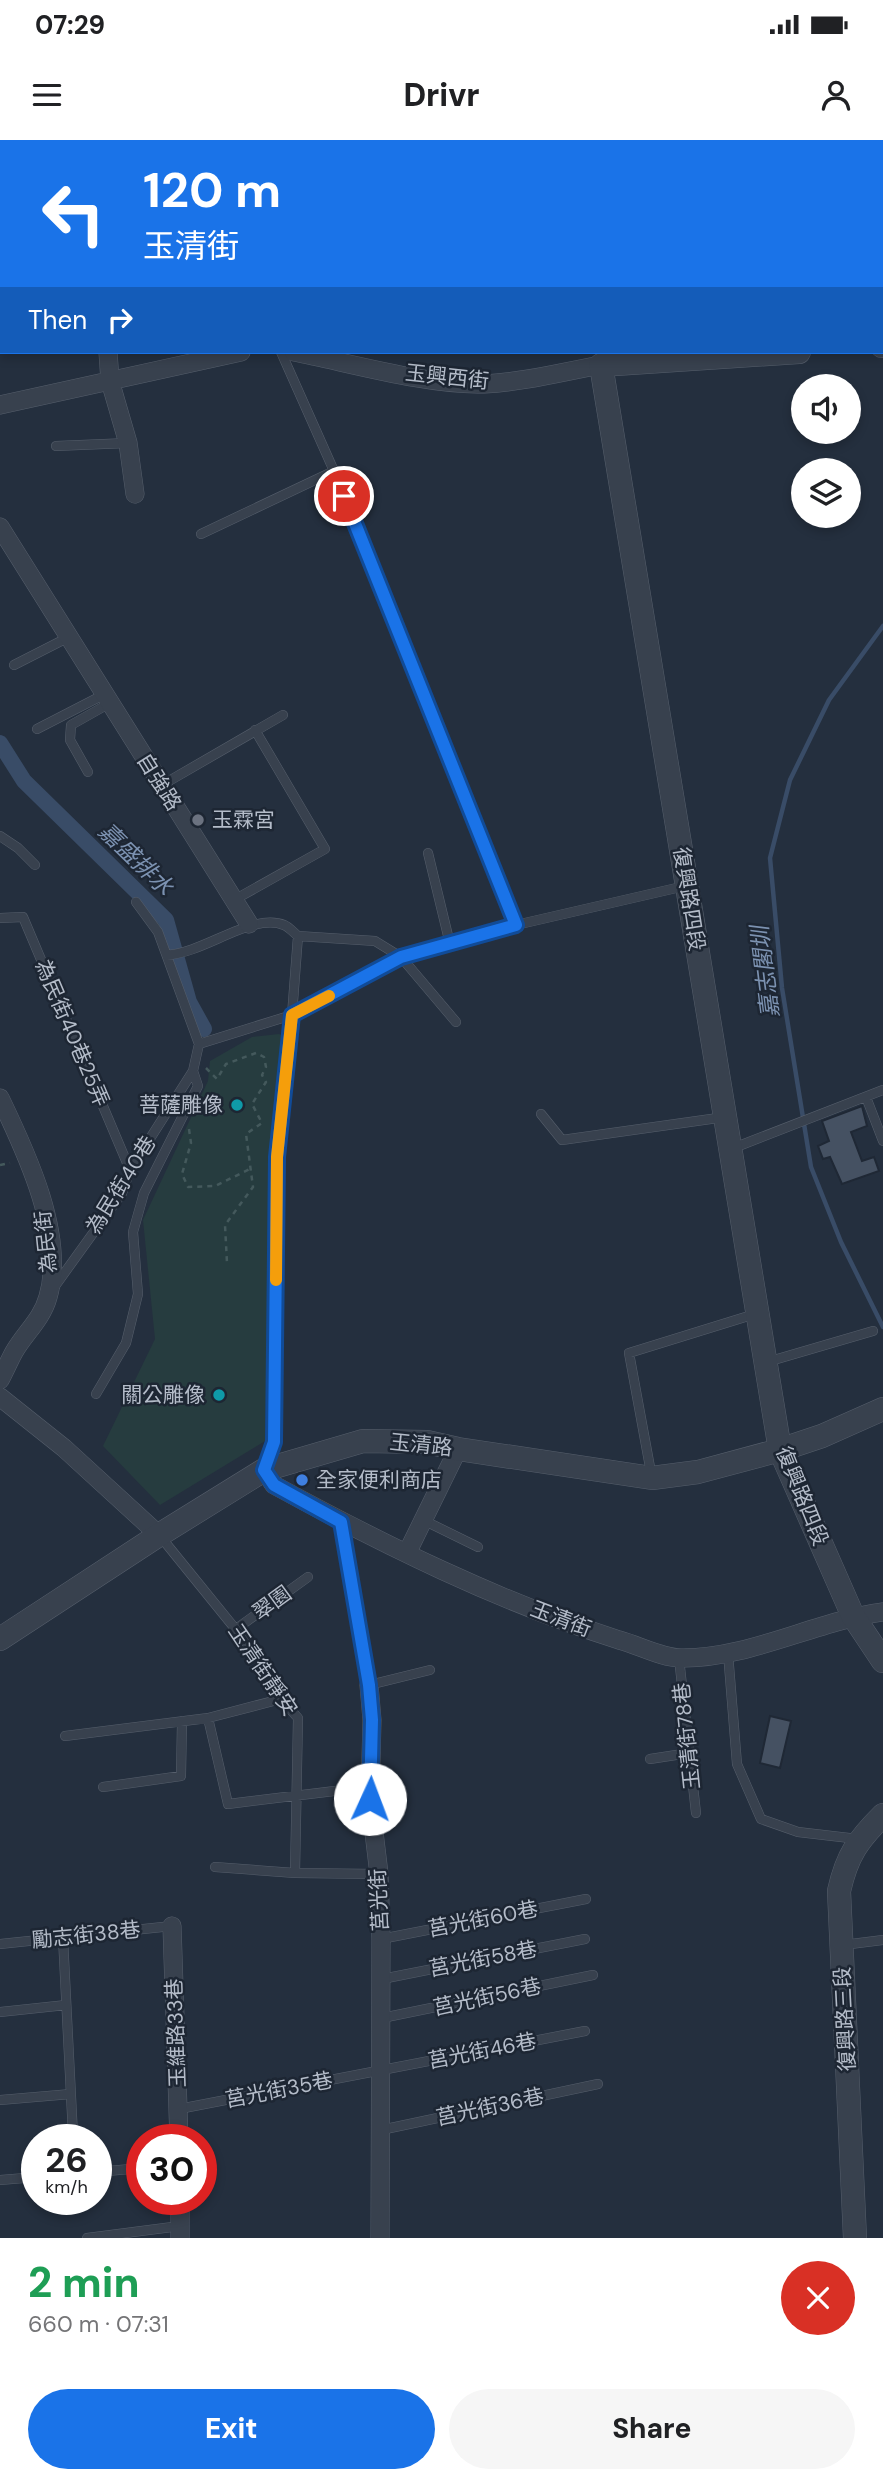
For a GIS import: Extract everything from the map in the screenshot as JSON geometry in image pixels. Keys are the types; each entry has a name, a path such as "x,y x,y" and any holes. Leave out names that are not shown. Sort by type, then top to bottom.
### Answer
{"street":[{"path":"108,354 110,381 128,443 135,494"},
{"path":"0,405 232,354"},
{"name":"玉興西街","path":"304,354 428,379 482,384 515,381 600,358"},
{"path":"600,358 733,354"},
{"name":"復興路四段","path":"600,358 780,1450 853,1616"},
{"name":"自強路","path":"0,527 249,924"},
{"name":"為民街","path":"0,1098 27,1152 48,1220 52,1266 48,1297 35,1324 15,1351 0,1380"},
{"path":"0,1397 64,1448 159,1535"},
{"name":"玉清路","path":"0,1639 264,1470 363,1441 427,1442 652,1478 698,1472 780,1450 822,1436 883,1409"},
{"path":"407,1553 458,1449"},
{"name":"玉清街","path":"264,1470 274,1485 341,1522 407,1553 565,1623 679,1658 728,1653 853,1616 883,1612"},
{"path":"853,1616 883,1661"},
{"name":"莒光街","path":"369,1685 372,1720 370,1799 379,1874 382,1979 379,2070 380,2238"},
{"name":"復興路三段","path":"855,2238 839,1891 845,1864 859,1839 883,1815"},
{"name":"玉維路33巷","path":"172,1927 179,2124"}],"lane":[{"path":"282,354 334,471 516,925"},
{"path":"56,446 128,443"},
{"path":"201,534 334,471"},
{"path":"13,665 69,637"},
{"path":"37,729 108,699"},
{"path":"88,772 70,740 71,725 108,699"},
{"path":"162,785 283,715"},
{"path":"234,900 325,849 255,730"},
{"path":"0,836 18,848 35,865"},
{"path":"428,853 450,944"},
{"path":"136,902 158,932 199,1044 292,1015 401,957 516,925 686,886"},
{"name":"為民街40巷25弄","path":"0,918 23,917 130,1170"},
{"path":"167,955 186,954 249,924 284,925 298,936 375,941 401,957 456,1022"},
{"path":"264,1470 274,1442 277,1157 298,936"},
{"name":"為民街40巷","path":"48,1297 122,1193 130,1170 194,1072 199,1044"},
{"path":"96,1394 126,1343 138,1294 133,1232 144,1193 198,1086 194,1072"},
{"path":"730,1149 883,1090"},
{"path":"866,1097 883,1141"},
{"path":"541,1114 562,1140 725,1117"},
{"path":"652,1478 629,1353 757,1314"},
{"path":"766,1362 873,1331"},
{"path":"423,1520 478,1547"},
{"name":"莒光街","path":"341,1522 369,1685"},
{"name":"玉清街靜安","path":"159,1535 254,1652 281,1699 298,1718 295,1873"},
{"name":"翠園","path":"236,1629 308,1577"},
{"path":"728,1653 737,1763 761,1819 798,1832 859,1839"},
{"name":"玉清街78巷","path":"679,1658 696,1814"},
{"path":"369,1685 430,1670"},
{"path":"65,1735 208,1717 281,1699"},
{"path":"208,1717 228,1804 351,1789"},
{"path":"103,1787 181,1776 182,1721"},
{"path":"650,1759 689,1754"},
{"path":"215,1867 295,1873 379,1874"},
{"name":"莒光街60巷","path":"381,1939 586,1899"},
{"name":"勵志街38巷","path":"0,1944 172,1927"},
{"path":"63,1938 72,2124"},
{"name":"莒光街58巷","path":"382,1979 585,1939"},
{"path":"842,1945 883,1940"},
{"name":"莒光街56巷","path":"382,2018 593,1975"},
{"path":"0,2012 66,2006"},
{"name":"莒光街46巷","path":"379,2070 585,2031"},
{"name":"莒光街35巷","path":"179,2109 379,2070"},
{"name":"莒光街36巷","path":"381,2130 598,2084"},
{"path":"0,2100 71,2094"},
{"path":"0,2180 21,2178"},
{"path":"87,2238 180,2232"}],"path":[{"path":"196,1058 217,1079 226,1064 256,1053 264,1057 266,1067 262,1075 266,1082 252,1104 262,1123 246,1134 253,1187 225,1224 226,1263"},
{"path":"190,1129 191,1143 182,1174 188,1187 215,1186 250,1169"},
{"path":"0,1165 9,1163"}],"green space":[{"path":"279,1034 287,1038 272,1151 265,1441 160,1505 103,1446 155,1339 143,1220 208,1081 210,1061 252,1037"}],"building":[{"path":"862,1106 867,1126 851,1132 862,1161 874,1157 879,1171 842,1184 830,1157 823,1159 818,1146 829,1141 822,1121"},
{"path":"770,1716 791,1721 780,1768 760,1763"}],"waterway":[{"name":"嘉志閣圳","path":"883,626 829,700 790,780 770,858 782,988 811,1167 841,1242 883,1327"},
{"name":"嘉盛排水","path":"0,743 24,781 166,920 189,1002 204,1029"}],"slow traffic":[{"path":"276,1280 277,1157 292,1015 329,996"}],"place":[{"name":"玉霖宮","path":"198,820"},
{"name":"菩薩雕像","path":"237,1105"},
{"name":"關公雕像","path":"219,1395"},
{"name":"全家便利商店","path":"302,1480"}],"route":[{"path":"344,496 516,925 401,957 292,1015 277,1157 274,1442 264,1470 274,1485 341,1522 369,1685 372,1720 370,1799"}]}
